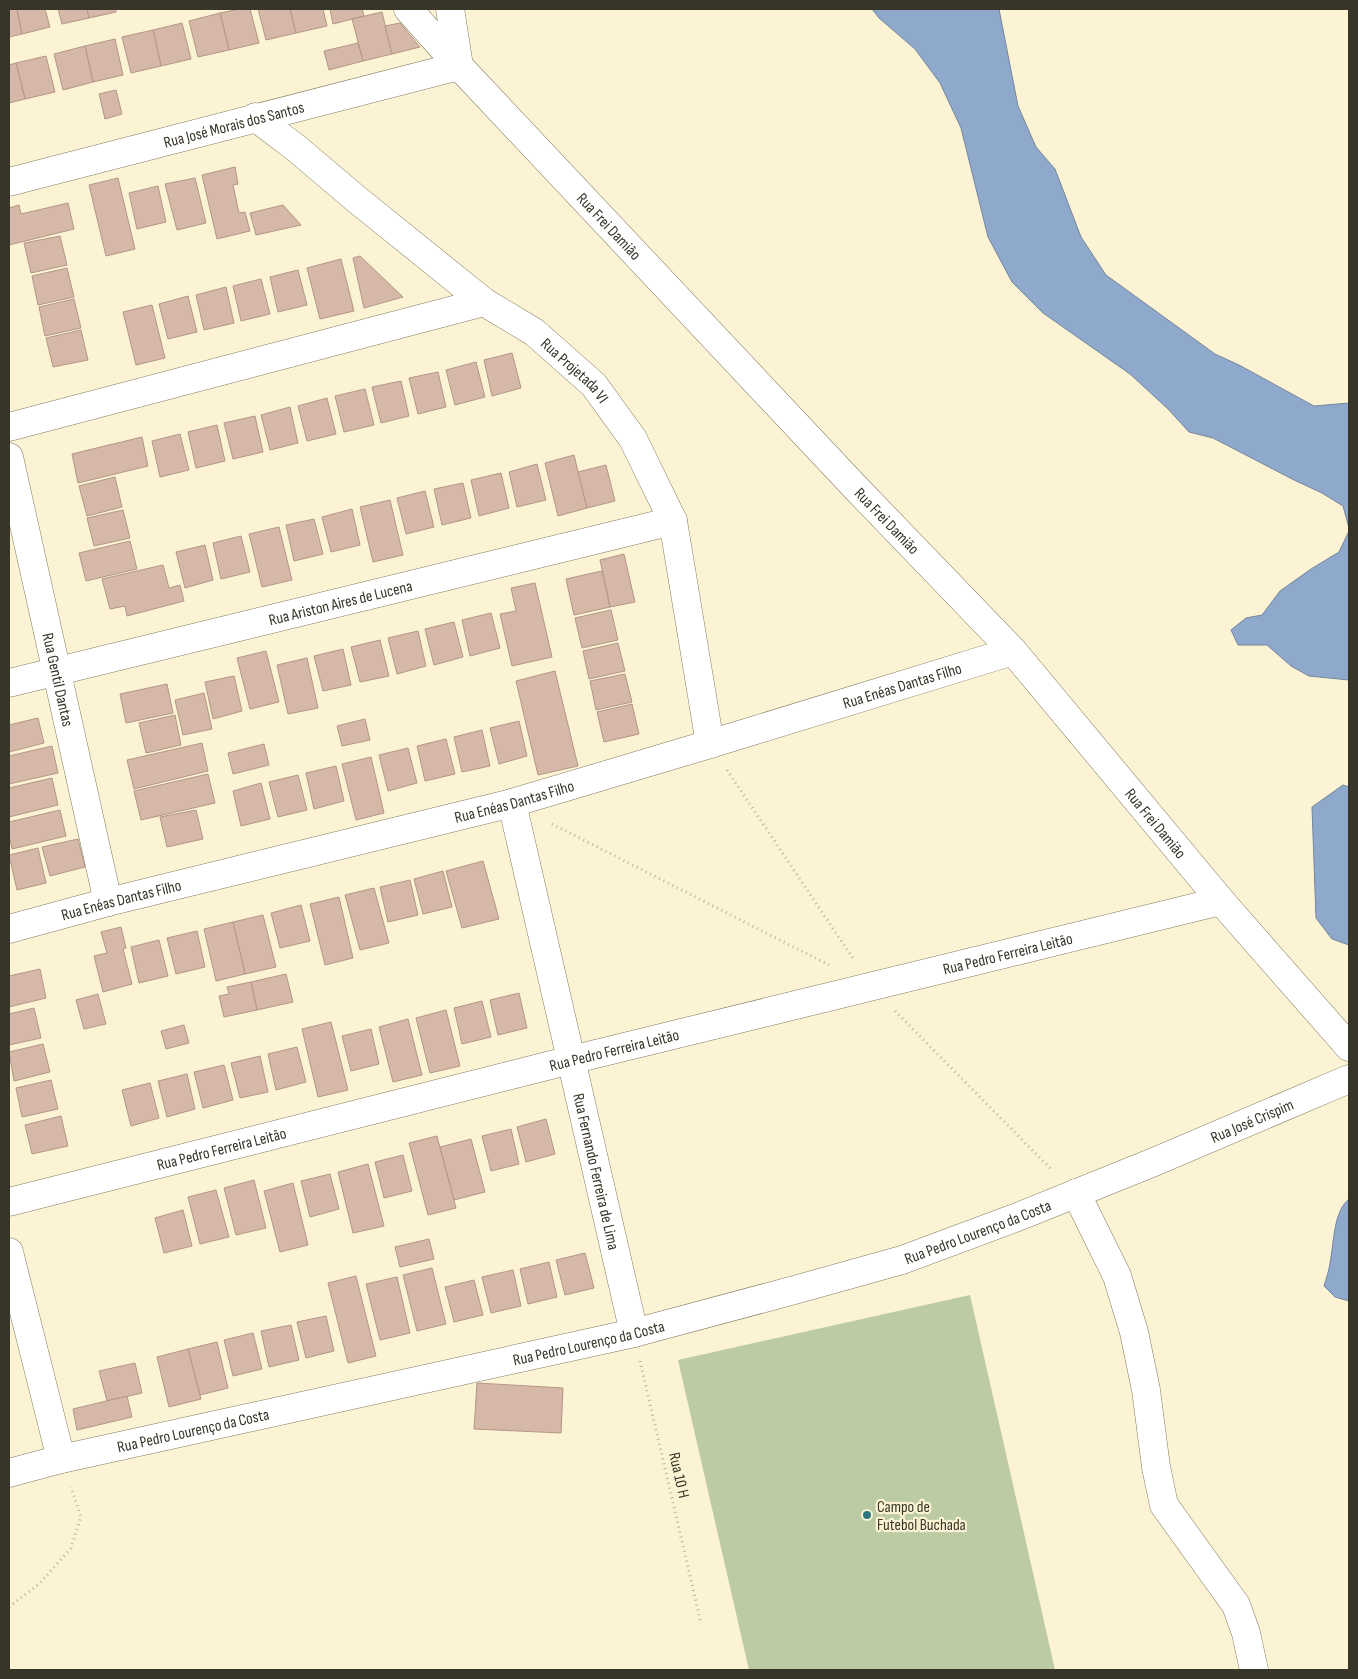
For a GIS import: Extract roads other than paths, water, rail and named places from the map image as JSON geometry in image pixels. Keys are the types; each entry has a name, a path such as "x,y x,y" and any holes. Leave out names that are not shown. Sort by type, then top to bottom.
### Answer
{"street":[{"name":"Rua Frei Damião","path":"408,9 459,66 855,487 1012,651 1221,901 1349,1047"},
{"path":"450,9 459,66"},
{"name":"Rua José Morais dos Santos","path":"9,182 254,117 459,66"},
{"name":"Rua Projetada VI","path":"254,117 296,148 484,302 534,332 594,385 633,439 673,521 710,744"},
{"path":"9,427 484,302"},
{"name":"Rua Gentil Dantas","path":"9,457 108,902"},
{"name":"Rua Ariston Aires de Lucena","path":"9,683 673,521"},
{"name":"Rua Enéas Dantas Filho","path":"9,929 108,902 512,803 1012,651"},
{"name":"Rua Fernando Ferreira de Lima","path":"512,803 634,1333"},
{"name":"Rua Pedro Ferreira Leitão","path":"9,1202 571,1060 1221,901"},
{"name":"Rua José Crispim","path":"1154,1162 1349,1079"},
{"name":"Rua Pedro Lourenço da Costa","path":"9,1473 60,1458 634,1333 798,1290 902,1260 1020,1216 1154,1162"},
{"path":"1076,1193 1117,1276 1134,1332 1146,1390 1156,1467 1164,1504 1236,1605 1246,1633 1254,1670"},
{"path":"9,1252 60,1458"}],"water":[{"path":"872,9 999,9 1018,106 1036,147 1055,169 1081,237 1106,275 1215,354 1314,406 1349,403 1349,528 1343,506 1322,493 1213,438 1189,432 1168,409 1130,374 1043,313 1012,282 988,237 961,128 940,83 915,49 879,18"},
{"path":"1349,531 1349,680 1309,676 1291,666 1267,645 1238,645 1231,630 1246,618 1262,615 1280,591 1339,552"},
{"path":"1343,785 1349,787 1349,945 1332,939 1316,918 1312,807"},
{"path":"1349,1199 1349,1301 1335,1297 1324,1286 1330,1266 1337,1220"}],"place":[{"name":"Campo de Futebol Buchada","path":"867,1515"}]}
